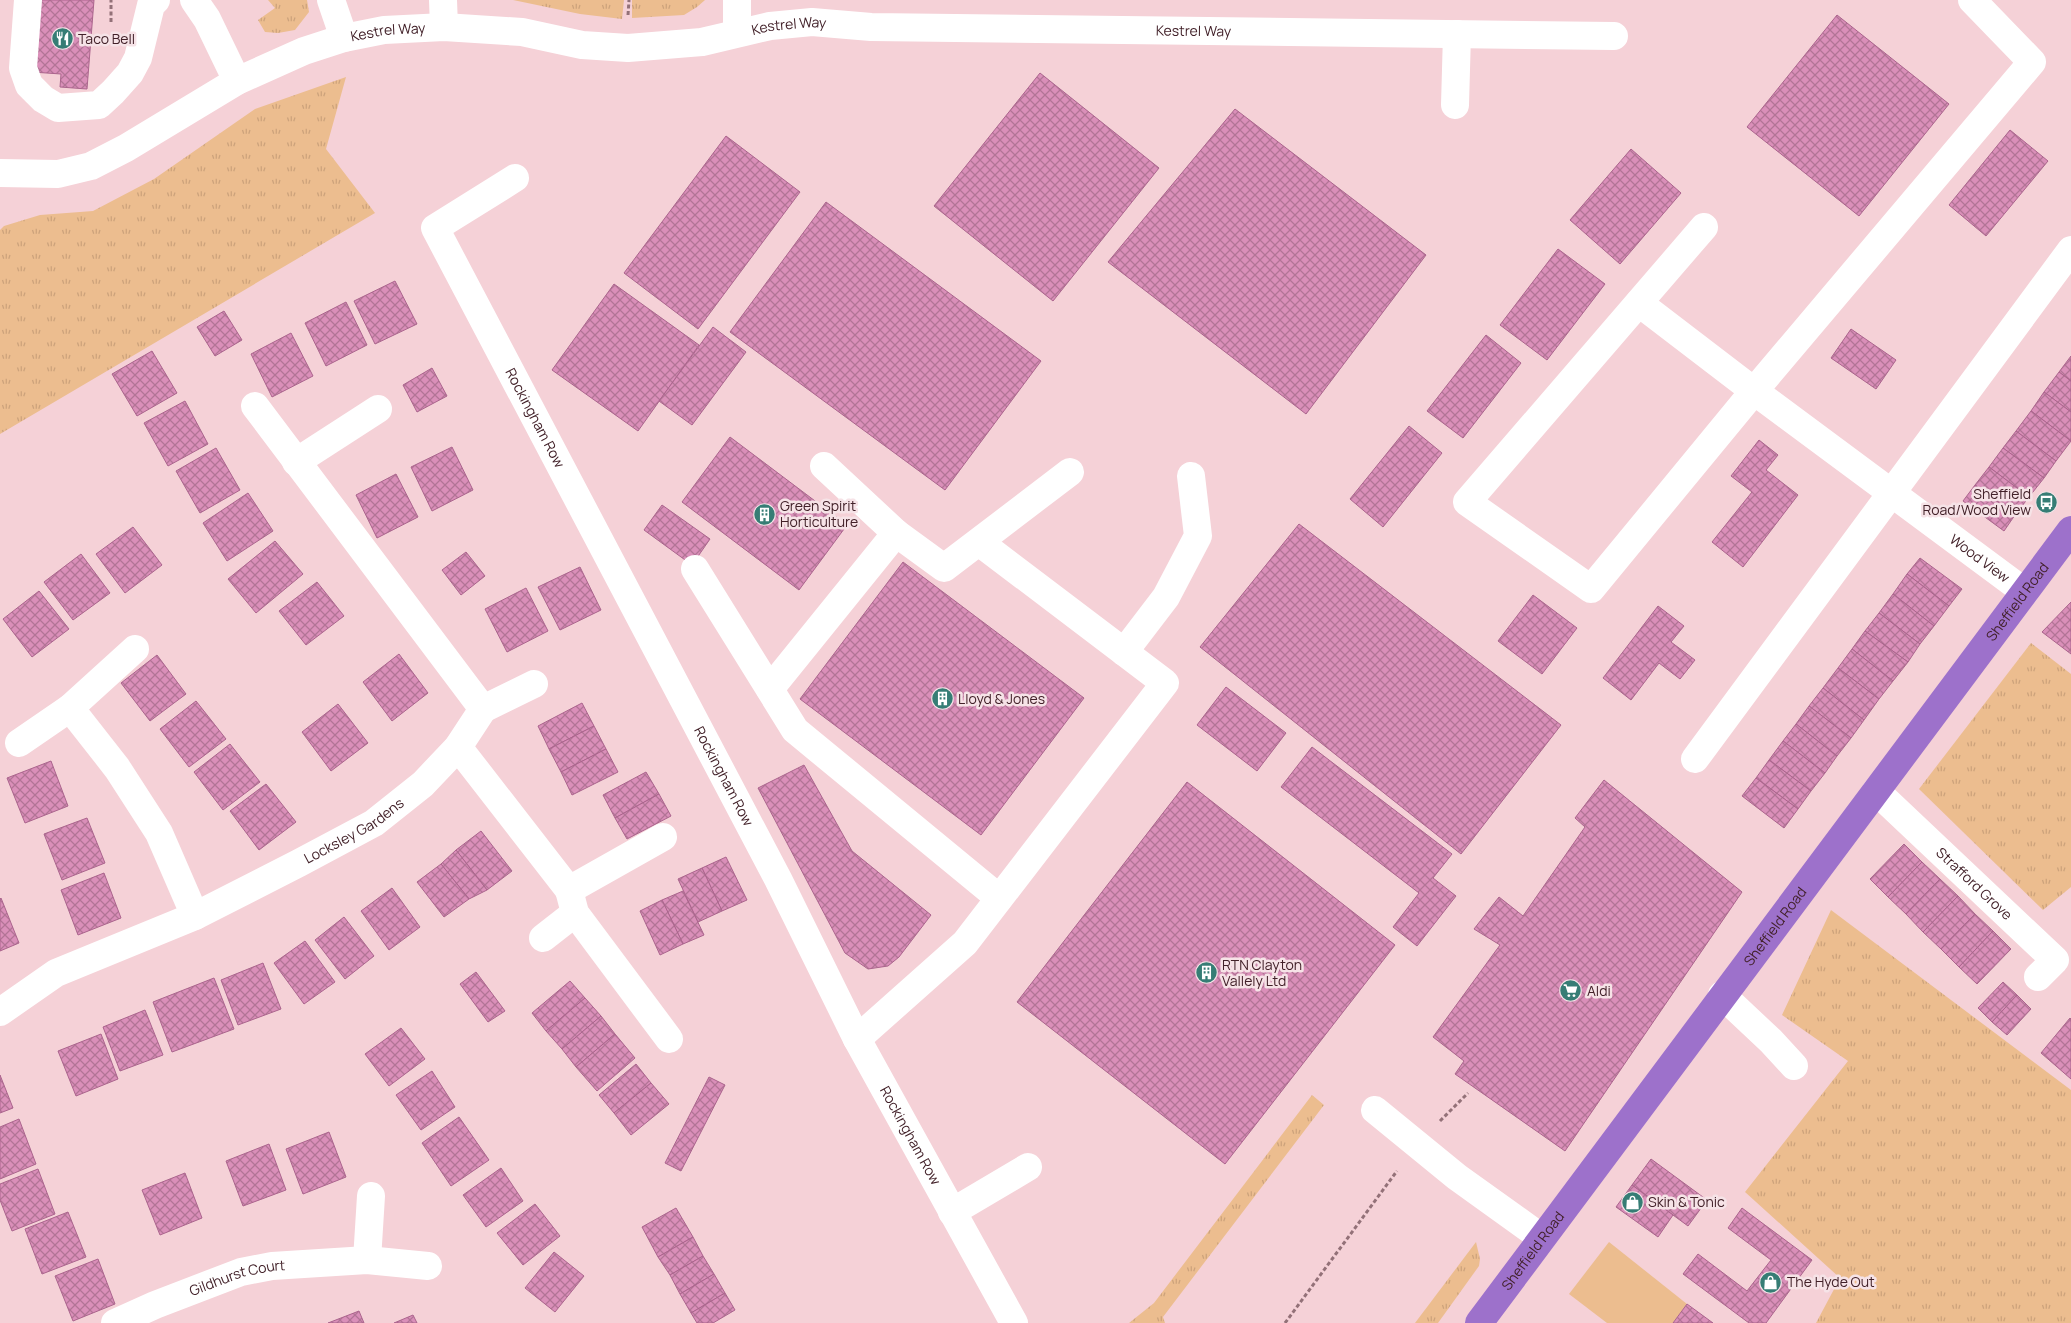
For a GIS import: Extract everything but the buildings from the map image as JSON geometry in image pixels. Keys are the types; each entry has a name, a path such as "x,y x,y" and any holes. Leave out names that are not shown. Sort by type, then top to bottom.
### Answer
{"highway":[{"name":"Sheffield Road","path":"1479,1323 2071,530"}],"street":[{"path":"28,0 24,68 29,85 43,99 58,108 81,108 99,105 130,73 138,58 151,4 156,0"},
{"path":"194,0 207,19 236,81"},
{"path":"331,0 344,38"},
{"path":"737,0 737,33"},
{"path":"1704,227 1467,502 1591,589 1754,391 2032,62 1972,0"},
{"name":"Kestrel Way","path":"0,173 58,174 91,166 126,148 236,81 304,51 344,38 384,30 444,13 582,45 628,48 702,42 770,26 812,22 871,27 1614,36"},
{"path":"1455,106 1456,34"},
{"name":"Rockingham Row","path":"515,178 435,228 778,879 857,1039 1014,1323"},
{"path":"1695,759 2071,250"},
{"name":"Wood View","path":"1639,303 1862,472 2025,592"},
{"path":"255,406 483,709 534,684"},
{"path":"296,462 378,409"},
{"path":"824,466 896,533 944,568 1070,472"},
{"path":"1124,652 1166,597 1198,536 1191,476"},
{"path":"770,689 896,533"},
{"path":"857,1039 965,943 1165,683 979,542"},
{"path":"696,569 795,730 999,898"},
{"path":"19,743 70,708 135,649"},
{"path":"70,708 118,768 159,833 195,916"},
{"name":"Locksley Gardens","path":"0,1012 56,973 195,916 299,864 374,822 423,784 458,747 483,709"},
{"path":"458,747 572,901 669,1039"},
{"name":"Strafford Grove","path":"1876,791 2054,960 2038,977"},
{"path":"542,938 572,901 663,838"},
{"path":"1722,996 1771,1041 1794,1066"},
{"path":"1375,1110 1457,1177 1542,1238"},
{"path":"952,1212 1028,1167"},
{"path":"367,1260 371,1196"},
{"name":"Gildhurst Court","path":"115,1323 155,1305 241,1272 296,1263 367,1260 428,1266"}],"path":[{"path":"1285,1323 1417,1144 1468,1093"}],"green space":[{"path":"268,0 307,0 309,12 295,30 278,33 265,32 258,20 275,8"},
{"path":"513,0 624,0 622,19 580,14"},
{"path":"632,0 705,0 684,15 632,18"},
{"path":"346,77 326,149 375,213 0,434 0,230 4,226 40,215 93,211 154,179 255,109"},
{"path":"2031,643 2071,674 2071,887 2043,910 1919,789"},
{"path":"1831,910 2071,1090 2071,1323 1816,1323 1840,1278 1745,1192 1848,1061 1782,1015"},
{"path":"1312,1095 1324,1105 1163,1317 1165,1323 1129,1323 1154,1303"},
{"path":"1476,1242 1480,1259 1479,1266 1438,1323 1415,1323"},
{"path":"1609,1242 1687,1304 1673,1323 1607,1323 1569,1294"}],"place":[{"name":"Taco Bell","path":"62,39"},
{"name":"Sheffield Road/Wood View","path":"2047,502"},
{"name":"Green Spirit Horticulture","path":"764,514"},
{"name":"Lloyd & Jones","path":"942,699"},
{"name":"RTN Clayton Vallely Ltd","path":"1206,973"},
{"name":"Aldi","path":"1571,991"},
{"name":"Skin & Tonic","path":"1632,1202"},
{"name":"The Hyde Out","path":"1771,1282"}]}
